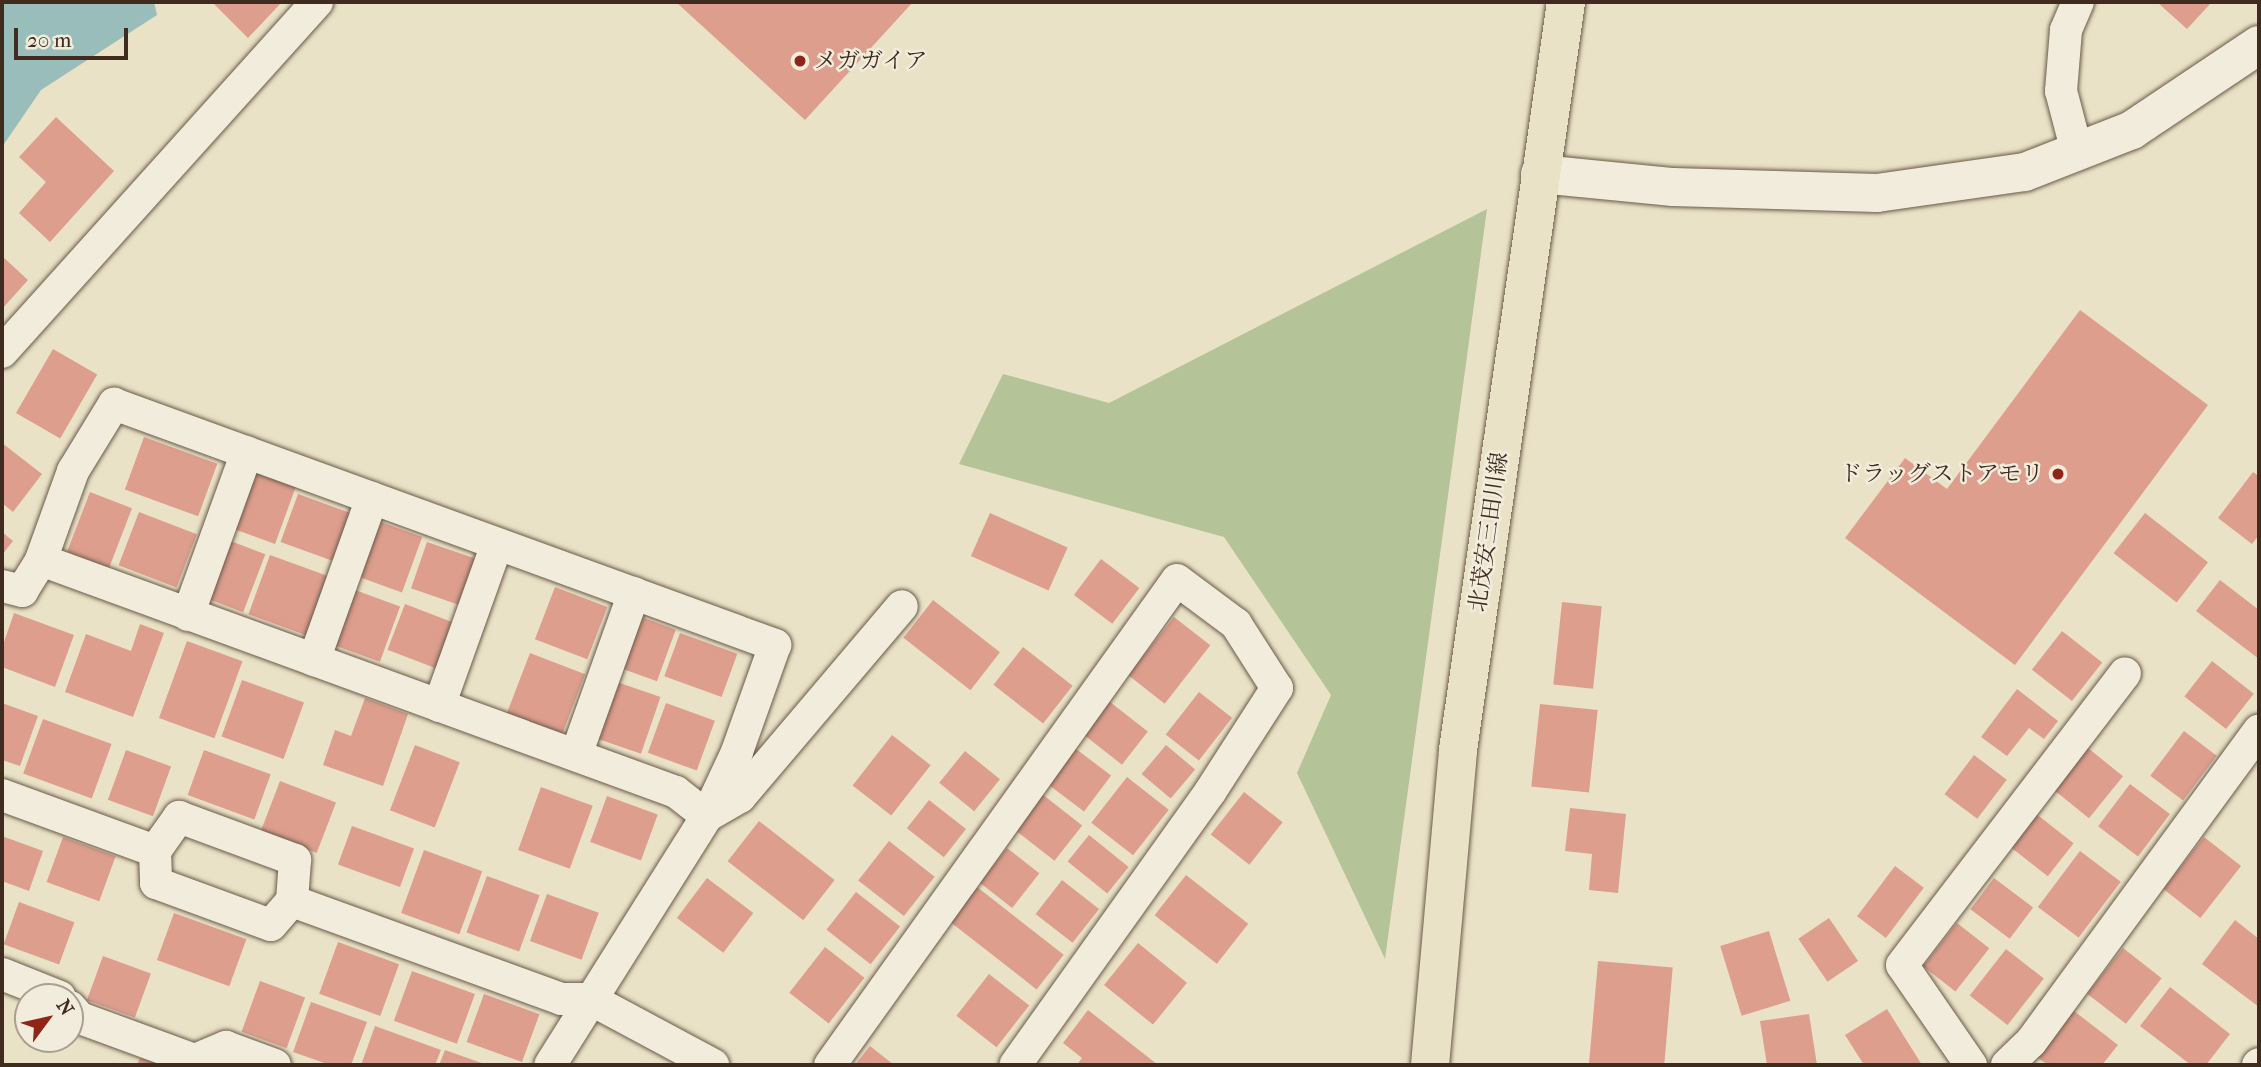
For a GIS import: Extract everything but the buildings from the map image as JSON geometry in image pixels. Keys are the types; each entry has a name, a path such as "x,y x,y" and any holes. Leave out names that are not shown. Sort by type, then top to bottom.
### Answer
{"main road":[{"name":"北茂安三田川線","path":"1430,1065 1458,750 1566,2"}],"street":[{"path":"2,352 317,2"},
{"path":"2077,152 2062,91 2066,30 2078,2"},
{"path":"1540,174 1674,187 1877,193 2025,172 2132,130 2259,45"},
{"path":"2,586 22,591 41,561 73,471 114,404 775,645 737,752 707,816 550,1065"},
{"path":"188,615 247,452"},
{"path":"314,660 372,498"},
{"path":"439,706 497,544"},
{"path":"41,561 676,792 707,816"},
{"path":"830,1065 1177,580 1236,624 1277,688 1210,792 1014,1065"},
{"path":"576,755 634,593"},
{"path":"707,816 740,797 902,606"},
{"path":"1971,1065 1902,965 2125,673"},
{"path":"2007,1065 2031,1042 2257,739"},
{"path":"2,795 155,851"},
{"path":"179,817 218,831 295,860 292,901 271,925 156,883 155,851 179,817"},
{"path":"292,901 561,999 590,999 713,1065"},
{"path":"2,974 25,983"},
{"path":"84,1019 195,1060 226,1047 275,1065"}],"green space":[{"path":"1487,209 1385,959 1297,773 1331,695 1224,537 959,464 1003,374 1109,403"}],"water":[{"path":"2,2 154,2 157,15 41,90 2,147"}],"place":[{"name":"メガガイア","path":"800,61"},
{"name":"ドラッグストアモリ","path":"2058,474"}]}
